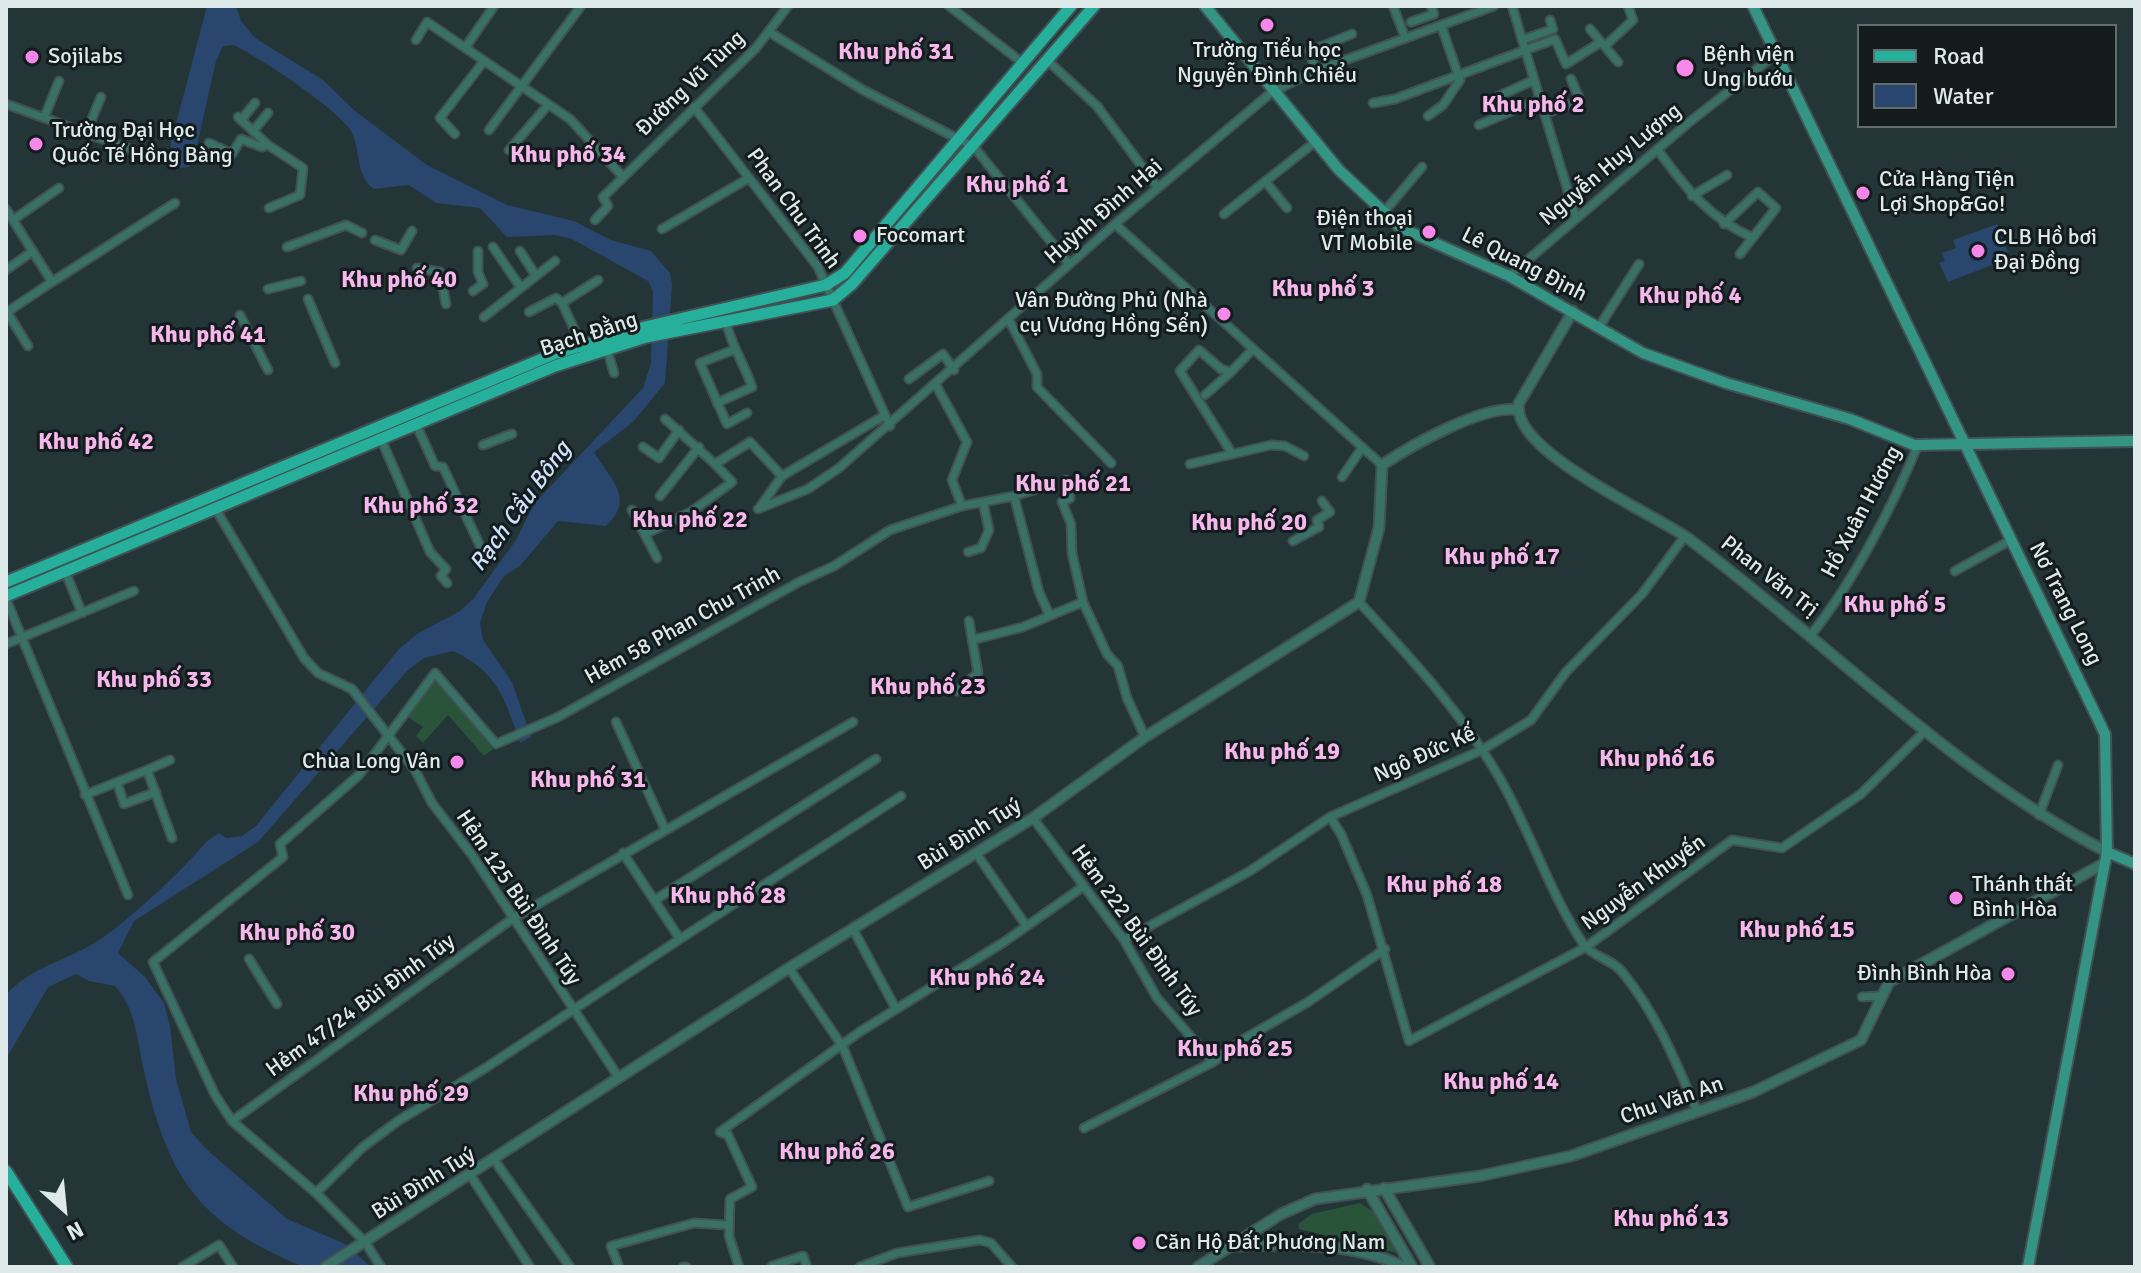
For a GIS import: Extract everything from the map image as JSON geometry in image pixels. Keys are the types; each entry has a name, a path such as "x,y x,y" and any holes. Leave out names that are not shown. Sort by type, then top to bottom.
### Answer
{"main road":[{"name":"Bạch Đằng","path":"6,582 213,502 582,346 826,285 845,273 1071,6"},
{"path":"833,300 852,284 974,147 1094,6"},
{"name":"Lê Quang Định","path":"1205,6 1315,142 1401,228 1509,276 1643,353 1918,445 2135,441"},
{"name":"Nơ Trang Long","path":"1753,6 2105,734 2107,852 2028,1267"},
{"name":"Bạch Đằng","path":"678,324 726,321 833,300"},
{"name":"Bạch Đằng","path":"378,433 416,424 646,332"},
{"name":"Lê Quang Định","path":"1907,440 1933,439 1939,443"},
{"name":"Bạch Đằng","path":"6,597 213,502"},
{"name":"Phan Văn Trị","path":"2107,852 2135,864"},
{"path":"6,1171 67,1267"}],"street":[{"path":"465,48 494,6"},
{"path":"489,130 581,6"},
{"name":"Đường Vũ Tùng","path":"595,220 608,206 603,197 769,32 788,6"},
{"path":"949,6 1024,64"},
{"path":"1393,6 1405,37"},
{"path":"1411,22 1434,14 1431,6"},
{"name":"Huỳnh Đình Hai","path":"782,476 758,509 821,481 890,426 1069,264 1272,92 1315,71 1494,6"},
{"path":"1512,6 1576,218"},
{"path":"1523,44 1555,39 1566,64 1603,44 1633,20 1628,6"},
{"path":"1373,103 1395,99 1459,74 1523,44 1553,29 1550,20"},
{"path":"416,40 427,22 570,119 623,177"},
{"path":"1428,116 1456,90 1459,74 1441,25"},
{"path":"1590,29 1618,62"},
{"path":"769,32 863,90 974,147 1069,264"},
{"path":"1315,71 1310,51 1352,34"},
{"name":"Nguyễn Huy Lượng","path":"1509,276 1657,149 1776,54"},
{"path":"455,134 440,118 484,61"},
{"path":"1048,61 1097,106 1158,188"},
{"path":"1545,114 1580,100 1571,79"},
{"path":"1507,113 1499,96 1534,80"},
{"path":"44,118 59,81"},
{"path":"86,133 101,97"},
{"path":"1479,125 1540,99"},
{"path":"255,103 240,118 268,145 303,168 300,195 269,208"},
{"path":"6,104 138,152"},
{"path":"509,150 548,105"},
{"name":"Phan Chu Trinh","path":"694,107 818,267 890,426"},
{"path":"254,130 268,113"},
{"path":"209,143 232,154 241,139 262,147 268,145"},
{"path":"1224,214 1315,142"},
{"path":"1657,149 1692,196 1724,224 1751,237"},
{"path":"1384,212 1422,167"},
{"path":"1692,196 1727,175"},
{"path":"662,229 749,178"},
{"path":"1265,181 1287,208"},
{"path":"13,220 59,188"},
{"path":"1724,224 1758,192 1776,208 1740,254"},
{"path":"28,346 7,312 175,203"},
{"path":"6,209 52,282"},
{"path":"1115,224 1382,465"},
{"path":"287,247 346,225 362,233"},
{"path":"375,240 401,250 412,231"},
{"path":"493,247 521,288"},
{"path":"6,270 33,251"},
{"path":"473,291 483,284 478,272 478,251"},
{"path":"520,251 536,276"},
{"path":"484,317 555,261"},
{"path":"1599,327 1639,264"},
{"path":"417,268 440,272 446,304"},
{"path":"562,303 587,290 598,280"},
{"path":"268,289 301,281"},
{"path":"529,312 556,298 562,303 582,346"},
{"path":"308,299 335,363"},
{"path":"1382,465 1409,447 1494,410 1518,410 1535,372 1573,311"},
{"path":"240,315 268,370"},
{"path":"1009,320 1037,374 1037,387 1111,463"},
{"path":"717,403 752,387 746,368 733,350 726,321"},
{"path":"607,349 614,373"},
{"path":"1205,395 1253,349"},
{"path":"733,350 700,363 727,424 747,413"},
{"path":"1231,372 1199,350 1180,371 1231,452"},
{"path":"909,379 943,354 954,370"},
{"path":"936,385 967,442 952,480 962,506"},
{"name":"Phan Văn Trị","path":"1518,410 1531,436 1557,459 1685,536 1926,730 2039,815 2107,852"},
{"path":"715,464 750,442 782,476 885,415"},
{"path":"645,534 691,512 732,482 699,447 665,419"},
{"path":"416,424 435,466 443,467 481,548"},
{"path":"643,447 659,458 679,430"},
{"path":"378,433 430,552 446,569 441,576 447,583"},
{"path":"483,445 512,434"},
{"path":"1190,464 1271,445 1285,446 1304,456"},
{"name":"Hồ Xuân Hương","path":"1811,635 1829,612 1870,540 1918,445"},
{"path":"660,496 699,447"},
{"path":"1342,477 1362,448"},
{"path":"1382,465 1379,528 1359,602 1415,661 1482,750 1500,778 1586,947 1620,968 1642,999 1665,1037 1697,1111"},
{"path":"1066,480 1070,498 1062,502 1071,524 1072,553 1083,602 1107,654 1118,666 1127,698 1145,737"},
{"name":"Hẻm 58 Phan Chu Trinh","path":"390,736 435,673 496,744 551,720 799,582 834,566 890,530 962,506 1044,487"},
{"path":"1014,496 1039,592 1049,614"},
{"path":"1293,541 1319,527 1317,520 1330,512 1322,501"},
{"name":"Hẻm 125 Bùi Đình Túy","path":"213,502 304,658 318,673 352,689 390,736 570,1010 619,1078"},
{"path":"968,552 981,548 989,530 983,502"},
{"path":"632,510 657,558"},
{"name":"Ngô Đức Kế","path":"1124,940 1250,871 1330,817 1482,750 1531,720 1566,672 1642,594 1685,536"},
{"path":"1955,571 2011,540"},
{"path":"65,571 82,613"},
{"path":"6,644 134,591"},
{"path":"6,597 128,895"},
{"path":"972,640 1023,627 1083,602"},
{"name":"Bùi Đình Tuý","path":"325,1267 495,1161 789,968 1033,818 1145,737 1359,602"},
{"path":"957,691 978,673 969,621"},
{"path":"616,722 665,829"},
{"name":"Hẻm 47/24 Bùi Đình Túy","path":"232,1121 512,919 853,722"},
{"name":"Nguyễn Khuyến","path":"1385,949 1409,1041 1586,947 1732,840 1782,848 1861,794 1926,730"},
{"path":"381,1267 365,1242 316,1193 232,1121 215,1095 153,962 283,857 280,844 359,775 390,736"},
{"path":"655,900 876,759"},
{"path":"85,795 170,760"},
{"path":"2039,815 2058,765"},
{"path":"147,770 172,838"},
{"path":"117,782 124,804 156,792"},
{"path":"316,1193 363,1147 398,1121 487,1067 901,796"},
{"path":"1084,1128 1213,1062 1385,949 1367,895 1341,834 1330,817"},
{"name":"Hẻm 222 Bùi Đình Túy","path":"1033,818 1124,940 1157,998 1213,1062"},
{"path":"623,853 680,939"},
{"path":"976,853 1025,924"},
{"name":"Chu Văn An","path":"1198,1267 1281,1214 1315,1199 1367,1189 1480,1176 1571,1156 1753,1092 1861,1040 1889,982 2103,864"},
{"path":"739,1267 727,1225 730,1199 752,1187 728,1135 720,1132 886,1015 1004,942 1025,924 1084,886"},
{"path":"853,929 896,1009"},
{"path":"249,959 277,1004"},
{"path":"789,968 843,1047 908,1207 989,1181"},
{"path":"1862,997 1881,996"},
{"path":"495,1161 570,1267"},
{"path":"471,1176 530,1267"},
{"path":"1384,1188 1430,1267"},
{"path":"1367,1189 1412,1267"},
{"path":"619,1267 611,1246 694,1223 727,1225"},
{"path":"860,1267 897,1253 980,1240 991,1243 1012,1267"},
{"path":"1230,1246 1311,1244 1384,1257 1404,1267"},
{"path":"182,1267 219,1245 233,1267"},
{"path":"772,1266 803,1256 807,1267"}],"green space":[{"path":"436,679 493,749 484,756 448,715 423,743 416,736 423,727 408,717"},
{"path":"1360,1203 1375,1213 1398,1253 1299,1229 1298,1224 1312,1214"}],"water":[{"name":"Rạch Cầu Bông","path":"207,6 236,6 241,21 255,38 323,80 355,111 427,165 507,205 574,221 611,240 651,251 670,273 672,284 665,383 633,422 594,452 618,489 619,507 615,516 606,526 558,521 520,566 504,576 487,602 480,623 483,640 512,682 531,737 520,743 498,688 468,659 453,651 424,658 408,670 258,842 134,921 118,953 145,977 164,1003 176,1079 191,1132 205,1148 287,1219 345,1244 371,1267 304,1267 238,1234 194,1194 164,1142 132,1016 115,986 89,981 76,974 48,987 6,1059 6,995 27,977 89,946 113,930 219,833 226,838 242,836 256,826 399,649 417,634 460,611 474,598 516,540 534,504 643,388 651,363 653,291 648,281 572,239 555,235 507,237 480,208 436,203 409,185 374,189 363,177 353,135 340,118 295,83 234,45 223,46 216,61 194,159 189,167 177,168 171,155 171,143"},
{"name":"CLB Hồ bơi Đại Đồng","path":"1997,224 2010,258 1948,282 1939,263 1945,261 1942,253 1956,248 1953,240"}],"place":[{"name":"Trường Tiểu học Nguyễn Đình Chiểu","path":"1267,25"},
{"name":"Sojilabs","path":"32,57"},
{"name":"Bệnh viện Ung bướu","path":"1685,68"},
{"name":"Trường Đại Học Quốc Tế Hồng Bàng","path":"36,144"},
{"name":"Cửa Hàng Tiện Lợi Shop&Go!","path":"1863,193"},
{"name":"Điện thoại VT Mobile","path":"1429,232"},
{"name":"Focomart","path":"860,236"},
{"name":"CLB Hồ bơi Đại Đồng","path":"1978,251"},
{"name":"Vân Đường Phủ (Nhà cụ Vương Hồng Sển)","path":"1224,314"},
{"name":"Chùa Long Vân","path":"457,762"},
{"name":"Thánh thất Bình Hòa","path":"1956,898"},
{"name":"Đình Bình Hòa","path":"2008,974"},
{"name":"Căn Hộ Đất Phương Nam","path":"1139,1243"}],"district":[{"name":"Khu phố 31","path":"896,53"},
{"name":"Khu phố 2","path":"1533,106"},
{"name":"Khu phố 34","path":"568,156"},
{"name":"Khu phố 1","path":"1017,186"},
{"name":"Khu phố 40","path":"399,281"},
{"name":"Khu phố 3","path":"1323,290"},
{"name":"Khu phố 4","path":"1690,297"},
{"name":"Khu phố 41","path":"208,336"},
{"name":"Khu phố 42","path":"96,443"},
{"name":"Khu phố 21","path":"1073,485"},
{"name":"Khu phố 32","path":"421,507"},
{"name":"Khu phố 22","path":"690,521"},
{"name":"Khu phố 20","path":"1249,524"},
{"name":"Khu phố 17","path":"1502,558"},
{"name":"Khu phố 5","path":"1895,606"},
{"name":"Khu phố 33","path":"154,681"},
{"name":"Khu phố 23","path":"928,688"},
{"name":"Khu phố 19","path":"1282,753"},
{"name":"Khu phố 16","path":"1657,760"},
{"name":"Khu phố 31","path":"588,781"},
{"name":"Khu phố 18","path":"1444,886"},
{"name":"Khu phố 28","path":"728,897"},
{"name":"Khu phố 15","path":"1797,931"},
{"name":"Khu phố 30","path":"297,934"},
{"name":"Khu phố 24","path":"987,979"},
{"name":"Khu phố 25","path":"1235,1050"},
{"name":"Khu phố 14","path":"1501,1083"},
{"name":"Khu phố 29","path":"411,1095"},
{"name":"Khu phố 26","path":"837,1153"},
{"name":"Khu phố 13","path":"1671,1220"}]}
